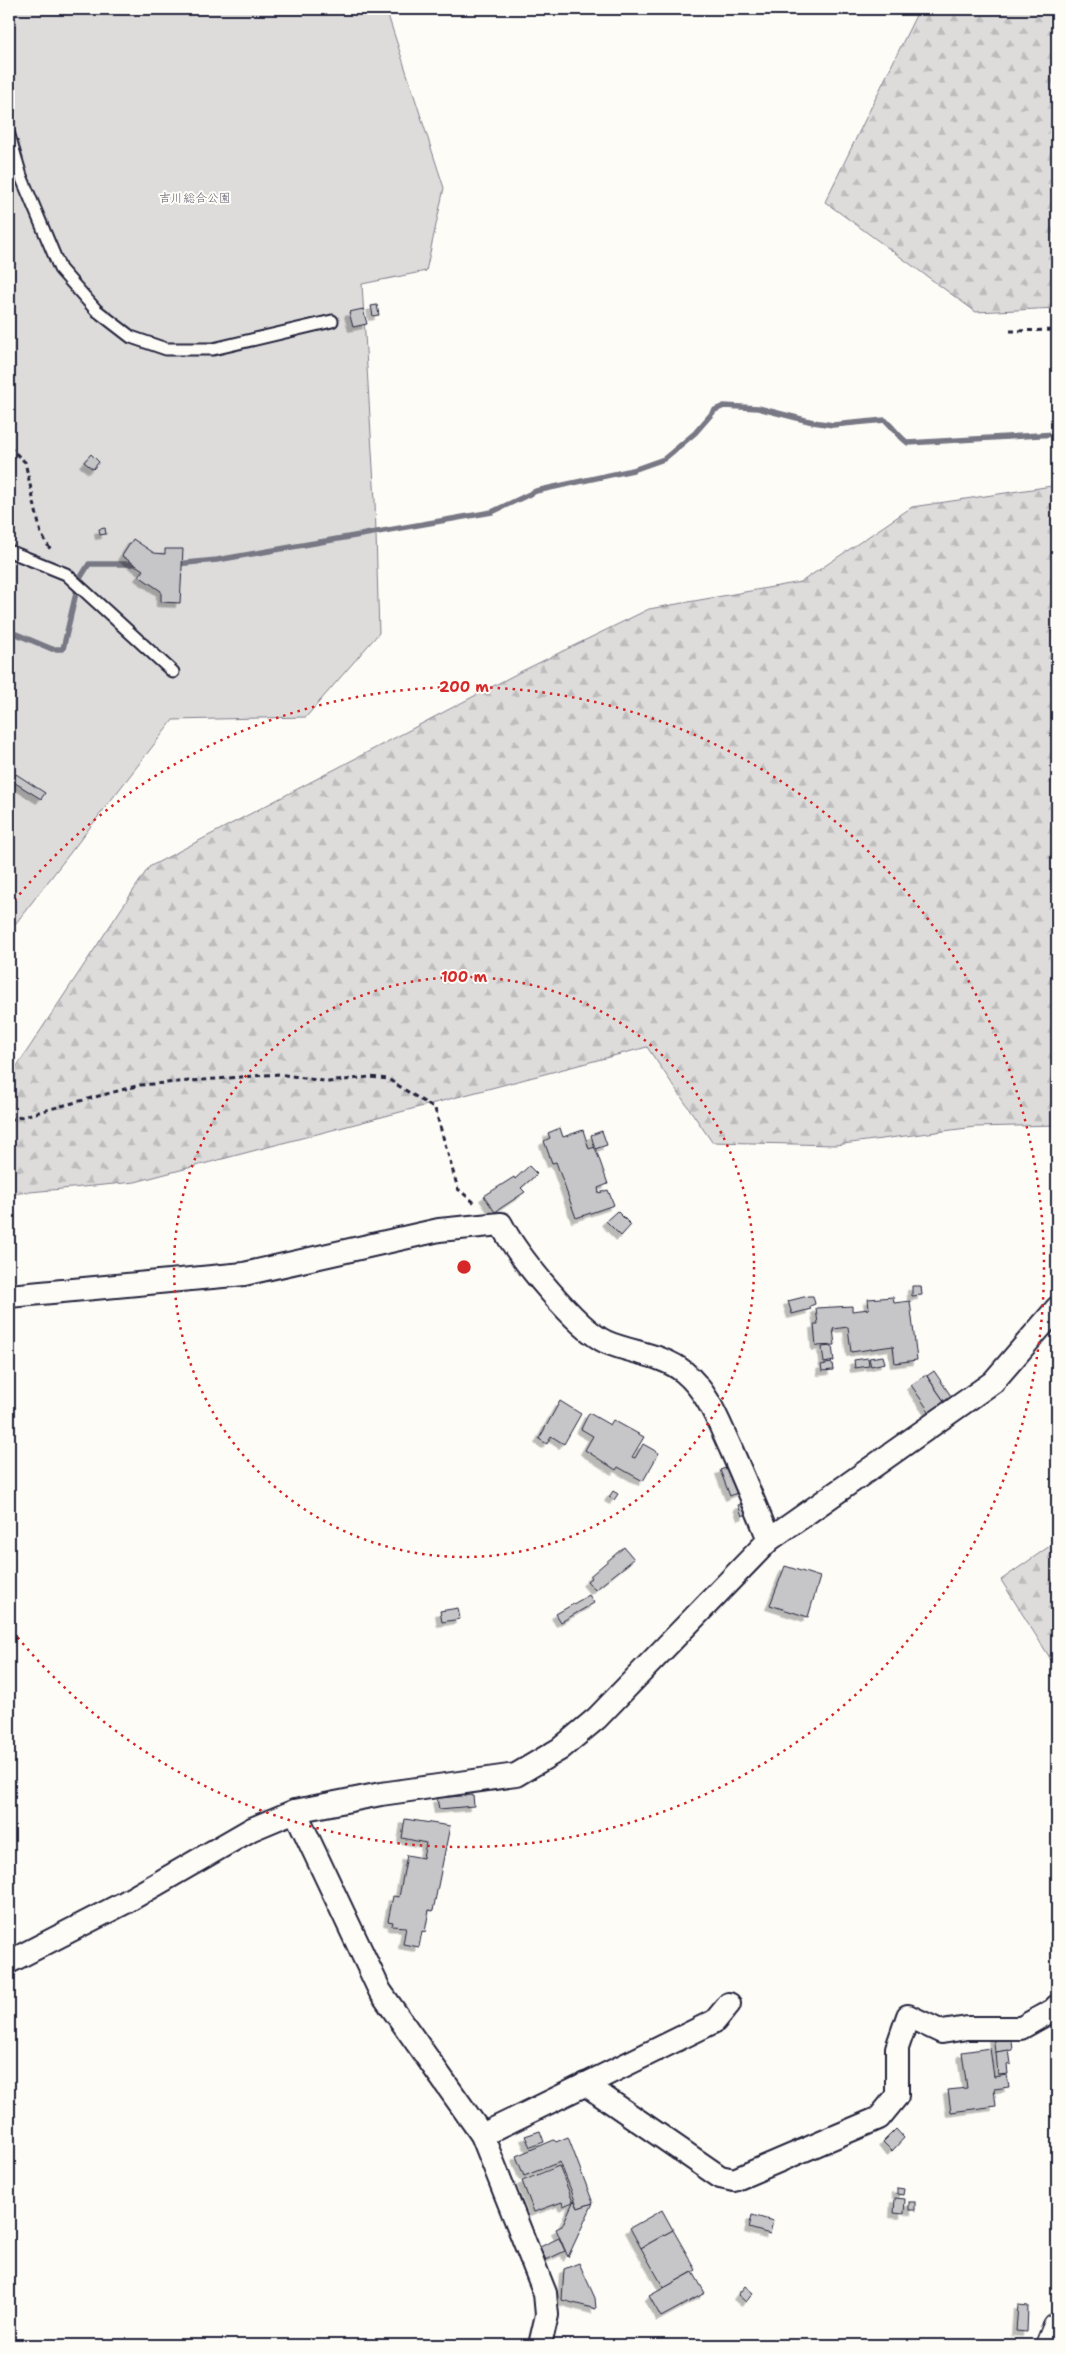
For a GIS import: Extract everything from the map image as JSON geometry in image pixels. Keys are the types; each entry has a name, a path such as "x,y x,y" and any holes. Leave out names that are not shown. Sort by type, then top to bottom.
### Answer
{"highway":[{"path":"1050,2345 1057,2328"}],"street":[{"path":"9,1296 244,1274 439,1230 501,1224 511,1242 583,1326 605,1342 670,1362 685,1372 708,1398 750,1491 769,1540"},
{"path":"9,1962 124,1903 252,1829 295,1811 381,1794 516,1775 560,1749 597,1718 769,1540 993,1382 1057,1308"},
{"path":"295,1811 380,1991 482,2135 545,2293 547,2315 540,2345"},
{"path":"482,2135 715,2021 729,2004"},
{"path":"585,2084 720,2177 734,2180 879,2118 897,2096 897,2048 908,2016 942,2032 967,2028 1021,2028 1057,2006"}],"lane":[{"path":"9,135 21,176 60,269 96,310 131,337 166,349 213,349 332,321"},
{"path":"9,551 66,574 173,672"}],"path":[{"path":"1010,331 1057,330"},
{"path":"9,447 25,462 41,534 66,574"},
{"path":"9,1120 140,1085 279,1074 329,1082 370,1077 388,1079 435,1109 458,1189 501,1224"}],"green space":[{"name":"吉川総合公園","path":"9,9 386,9 444,188 426,271 362,284 375,501 379,633 306,717 173,720 9,932"},
{"path":"919,9 1057,9 1057,308 976,312 825,202"},
{"path":"1052,486 1057,488 1057,1125 975,1127 835,1145 712,1142 647,1047 135,1182 9,1194 9,1078 149,867 520,672 649,609 801,582 912,507"},
{"path":"1057,1541 1057,1669 1001,1580"}],"building":[{"path":"377,305 379,315 373,316 371,306"},
{"path":"363,309 367,324 353,327 349,312"},
{"path":"91,454 99,462 93,469 84,462"},
{"path":"105,528 106,534 100,535 99,529"},
{"path":"133,539 154,553 165,554 165,549 183,549 180,603 161,602 161,591 139,576 143,570 122,556"},
{"path":"16,774 45,793 41,799 12,781"},
{"path":"560,1128 563,1137 583,1130 589,1149 595,1147 608,1184 598,1188 599,1193 608,1190 614,1205 576,1218 556,1162 552,1163 544,1141 550,1138 548,1133"},
{"path":"602,1131 607,1145 595,1149 591,1135"},
{"path":"529,1166 537,1174 521,1188 525,1192 495,1212 484,1196 514,1177 515,1179"},
{"path":"617,1211 631,1225 621,1236 606,1221"},
{"path":"912,1286 921,1286 922,1295 912,1296"},
{"path":"813,1296 815,1304 810,1306 811,1309 792,1314 788,1301"},
{"path":"893,1297 894,1303 910,1301 917,1360 895,1363 893,1346 851,1352 848,1327 833,1329 835,1345 816,1346 814,1324 818,1324 816,1308 852,1306 852,1311 869,1309 868,1299"},
{"path":"832,1346 834,1361 824,1363 822,1347"},
{"path":"883,1356 885,1363 871,1366 869,1358"},
{"path":"868,1358 869,1366 855,1368 854,1360"},
{"path":"832,1363 833,1370 822,1371 821,1365"},
{"path":"934,1371 953,1399 946,1404 927,1376"},
{"path":"926,1375 946,1404 931,1414 911,1385"},
{"path":"560,1401 581,1414 564,1444 551,1436 547,1444 539,1439"},
{"path":"589,1413 610,1425 613,1420 644,1437 632,1457 635,1458 643,1444 659,1453 643,1481 618,1467 616,1470 585,1450 593,1436 581,1429"},
{"path":"731,1466 741,1491 730,1496 720,1470"},
{"path":"613,1491 618,1494 614,1500 609,1497"},
{"path":"743,1504 747,1514 742,1516 738,1505"},
{"path":"624,1547 634,1559 595,1590 587,1581 591,1578 590,1576"},
{"path":"785,1566 820,1577 808,1617 770,1605"},
{"path":"589,1595 594,1603 561,1622 556,1614"},
{"path":"458,1608 460,1619 442,1622 440,1611"},
{"path":"473,1795 474,1806 439,1809 437,1798"},
{"path":"405,1819 450,1826 433,1911 429,1910 425,1932 422,1931 419,1947 403,1944 406,1927 392,1926 393,1922 388,1921 393,1896 399,1897 407,1855 423,1858 426,1843 402,1838"},
{"path":"1011,2032 1013,2050 995,2052 993,2034"},
{"path":"990,2048 994,2077 1007,2075 1009,2087 994,2089 996,2106 951,2112 948,2090 967,2088 962,2052"},
{"path":"1009,2050 1011,2064 1007,2065 1008,2074 998,2075 996,2052"},
{"path":"896,2129 904,2138 892,2151 883,2142"},
{"path":"540,2131 544,2142 530,2147 525,2136"},
{"path":"568,2137 593,2203 578,2208 560,2162 524,2176 516,2156 554,2140 556,2142"},
{"path":"559,2166 573,2202 563,2206 562,2202 534,2212 522,2181"},
{"path":"897,2188 904,2189 903,2195 897,2194"},
{"path":"895,2198 905,2199 904,2214 894,2213"},
{"path":"574,2200 578,2208 593,2203 568,2257 556,2229 562,2226"},
{"path":"909,2202 915,2202 915,2210 909,2210"},
{"path":"662,2210 673,2230 641,2248 630,2228"},
{"path":"752,2215 773,2221 770,2234 749,2228"},
{"path":"673,2230 696,2270 664,2288 641,2248"},
{"path":"559,2238 565,2251 546,2260 540,2247"},
{"path":"579,2263 595,2298 596,2309 562,2300 564,2269"},
{"path":"693,2272 705,2293 661,2317 649,2296"},
{"path":"745,2286 753,2293 746,2302 738,2295"},
{"path":"1018,2305 1028,2306 1027,2332 1016,2331"}],"waterway":[{"path":"176,564 217,560 492,512 536,491 633,470 664,459 695,433 715,410 724,406 758,408 833,425 885,420 908,443 1057,434"},
{"path":"9,631 52,649 63,649 79,580 89,564 142,564"}]}
